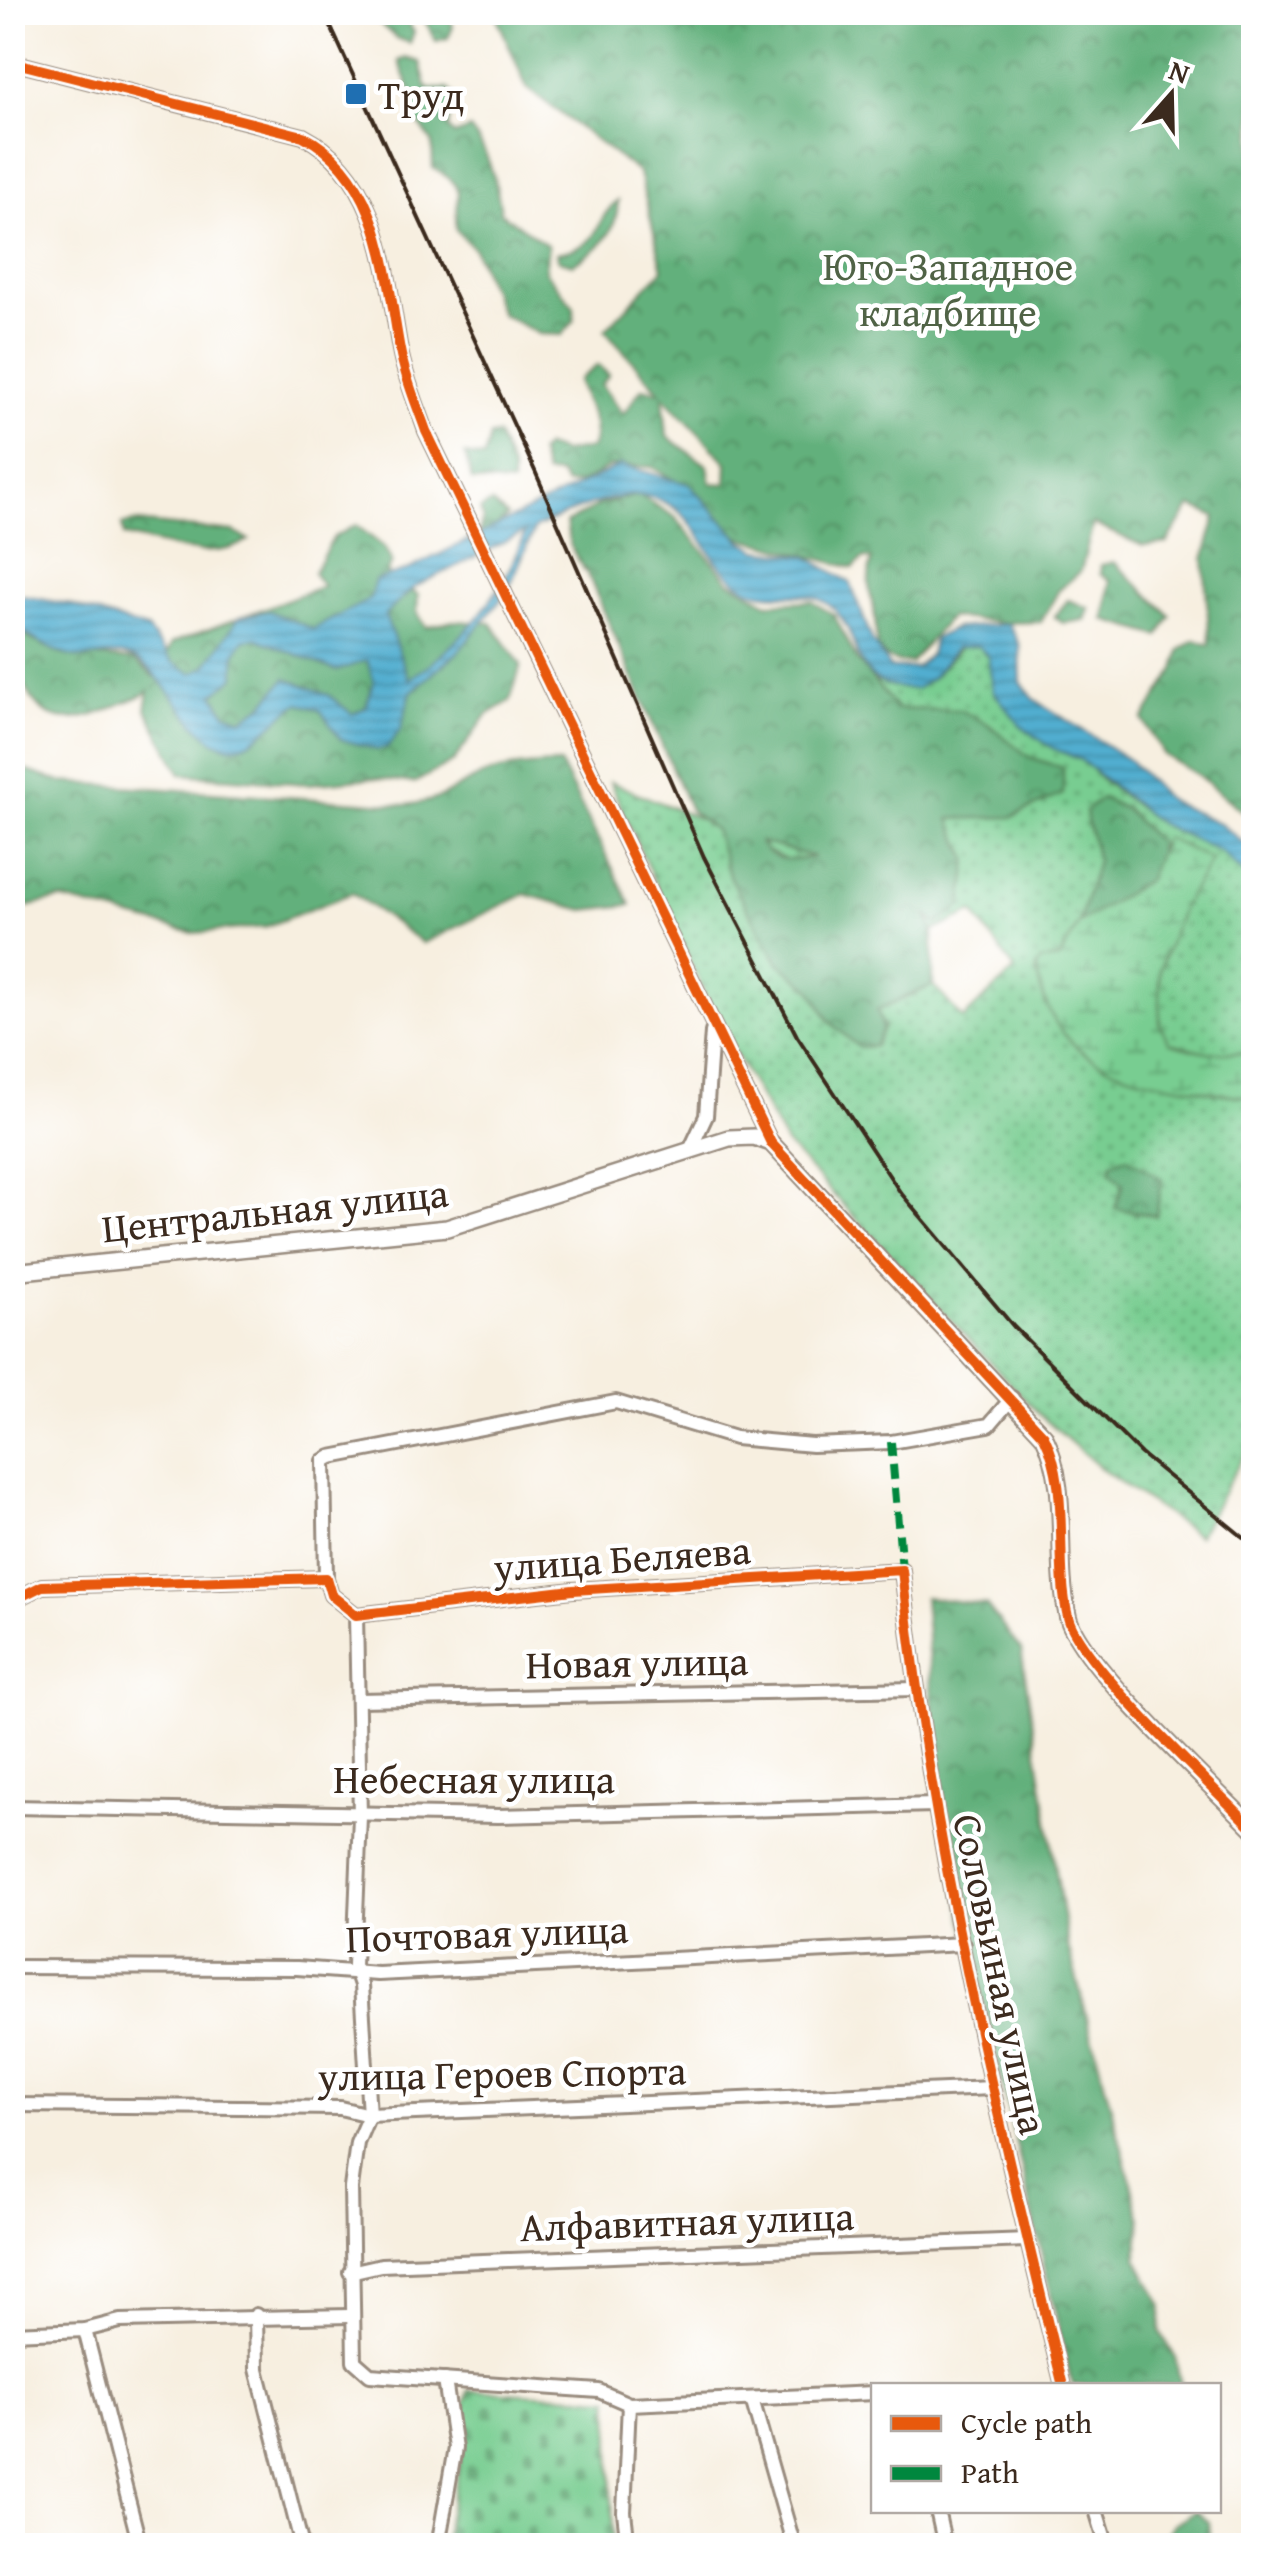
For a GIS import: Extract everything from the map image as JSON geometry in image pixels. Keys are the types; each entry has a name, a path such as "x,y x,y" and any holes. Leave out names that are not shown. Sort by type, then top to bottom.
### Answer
{"street":[{"path":"12,62 304,136 330,150 351,173 362,196 392,296 400,355 426,431 771,1144 1044,1436 1055,1464 1064,1589 1076,1640 1254,1829"},
{"path":"690,1150 706,1116 712,1028"},
{"name":"Центральная улица","path":"12,1272 447,1228 740,1136 771,1144"},
{"path":"871,2392 629,2404 599,2391 370,2375 358,2370 350,2316 351,2188 357,2143 368,2115 358,1973 354,1965 360,1816 356,1615 331,1595 326,1578 324,1461 495,1422 616,1402 735,1438 812,1445 890,1442 990,1425 1012,1398"},
{"name":"улица Беляева","path":"356,1615 573,1590 902,1570"},
{"name":"Соловьиная улица","path":"902,1570 935,1805 992,2088 1062,2383"},
{"path":"12,1601 42,1586 326,1578"},
{"name":"Новая улица","path":"359,1700 917,1689"},
{"name":"Небесная улица","path":"12,1807 360,1816 935,1805"},
{"name":"Почтовая улица","path":"12,1967 296,1968 358,1973 963,1944"},
{"name":"улица Героев Спорта","path":"12,2106 340,2108 368,2115 609,2108 992,2088"},
{"name":"Алфавитная улица","path":"350,2272 380,2265 1027,2240"},
{"path":"12,2333 85,2330 120,2321 256,2315 350,2316"},
{"path":"256,2315 257,2369 302,2546"},
{"path":"85,2330 140,2546"},
{"path":"438,2546 455,2448 444,2380"},
{"path":"752,2399 794,2546"},
{"path":"628,2546 624,2512 629,2404"},
{"path":"938,2513 946,2546"},
{"path":"1097,2513 1107,2546"}],"green space":[{"path":"385,12 401,13 414,32 410,43 396,38 379,23"},
{"path":"421,13 449,14 453,27 448,38 436,41"},
{"name":"Юго-Западное кладбище","path":"495,13 1253,13 1253,820 1199,776 1164,755 1143,720 1175,669 1180,650 1195,640 1210,645 1204,559 1216,517 1191,506 1167,543 1143,546 1093,524 1081,571 1059,590 1041,622 1003,623 950,617 910,663 887,657 878,644 869,583 872,559 864,558 853,568 738,537 698,493 651,467 610,466 582,483 566,485 560,475 545,474 539,453 545,447 563,453 591,448 595,430 578,380 598,365 609,375 601,385 623,414 642,388 660,392 605,330 663,269 639,173 527,88","holes":["663,396 727,463 726,484 711,483 708,466 667,436"]},
{"path":"406,58 420,62 427,89 448,89 454,95 448,128 454,135 470,129 477,137 491,168 501,213 548,245 545,271 574,307 574,321 562,335 539,334 501,314 474,249 456,230 456,187 433,168 432,142 412,114 411,91 399,61"},
{"path":"618,201 614,223 599,246 573,264 558,260 556,253 591,238"},
{"path":"497,435 512,471 512,484 472,481 465,455 484,458 490,436"},
{"path":"639,495 675,517 729,581 768,603 811,601 834,615 857,660 897,709 960,710 988,724 1029,757 1063,768 1063,794 1011,817 950,819 968,860 962,906 937,924 927,916 933,931 933,985 877,1010 883,1028 875,1046 858,1047 830,1022 811,989 778,962 730,878 715,830 690,810 589,577 570,546 566,523 601,504","holes":["760,842 814,857 777,857"]},
{"path":"491,503 507,516 488,535 479,532 483,518 480,510"},
{"path":"135,522 234,532 249,540 219,551 188,550 124,536 122,525"},
{"path":"356,525 384,547 392,562 387,573 418,595 417,612 426,627 453,621 491,623 521,665 510,701 487,715 454,761 414,783 373,778 307,784 181,774 146,709 149,691 89,716 68,719 52,716 29,694 17,655 15,631 61,654 134,660 155,677 172,643 323,586 313,573 334,537"},
{"path":"1114,562 1171,616 1159,636 1105,620 1110,580 1100,574 1101,565"},
{"path":"1068,600 1089,608 1086,620 1063,623 1054,617"},
{"path":"963,644 978,646 1101,779 1158,823 1220,851 1253,884 1253,1439 1198,1536 1104,1471 1041,1416 786,1144 715,1017 610,782 713,824 730,878 778,962 812,989 830,1022 883,1028 877,1011 933,985 963,1019 1015,970 973,912 933,931 917,893 824,856 788,861 764,850 727,809 879,681 893,685 931,679"},
{"path":"560,764 631,905 584,910 525,894 423,943 352,893 265,927 193,933 60,899 13,910 13,766 61,782 405,805 438,798 498,770"},
{"path":"1102,798 1125,809 1158,842 1161,889 1079,923 1097,861 1085,811"},
{"path":"1164,837 1211,860 1182,907 1160,969 1160,1025 1170,1043 1206,1052 1253,1053 1253,1096 1163,1083 1111,1068 1071,1042 1055,1022 1044,998 1036,967 1041,961 1059,959 1079,923 1148,880"},
{"path":"1127,1157 1162,1179 1156,1216 1115,1208 1123,1184 1110,1170 1112,1162"},
{"path":"924,1597 986,1605 1021,1650 1068,1946 1141,2220 1137,2258 1162,2305 1160,2331 1175,2357 1181,2383 1072,2383 954,1877 936,1755"},
{"path":"469,2390 610,2398 613,2545 444,2546"},
{"path":"1198,2513 1209,2522 1211,2545 1160,2545 1173,2524"}],"water":[{"path":"621,465 689,484 740,539 758,550 806,556 850,582 872,640 890,668 916,668 930,654 934,639 954,628 1009,624 1020,645 1021,682 1034,699 1129,760 1169,801 1219,823 1253,850 1253,884 1220,851 1158,823 1081,760 1052,748 1021,726 993,691 988,656 978,646 956,648 931,679 916,689 879,681 868,673 845,624 827,603 808,596 756,592 738,583 681,513 662,501 642,496 599,502 535,528 507,592 457,653 411,692 401,729 388,747 377,750 340,739 321,711 300,703 253,740 229,747 213,741 199,728 143,664 123,655 82,658 63,654 13,626 12,594 68,604 147,629 173,662 192,673 206,666 239,617 269,611 313,629 370,599 375,580 405,571","holes":["525,532 506,575 479,615 447,650 409,679 385,615 413,588","255,638 337,671 367,660 374,682 366,707 352,714 329,695 286,678 264,704 242,719 226,713 214,694 235,677 235,654 244,640"]}],"railway":[{"path":"324,12 535,471 704,857 797,1036 900,1192 1014,1327 1141,1454 1254,1546"}],"marked path":[{"path":"891,1442 902,1570"}],"cycle path":[{"path":"12,62 303,136 329,154 349,175 376,229 402,360 426,431 771,1143 1044,1436 1060,1502 1064,1595 1068,1617 1078,1637 1121,1693 1254,1829"},
{"path":"12,1601 42,1586 326,1578 331,1595 356,1615 573,1590 902,1570 931,1776 969,1981 1062,2383"}],"place":[{"name":"Труд","path":"356,94"}]}
